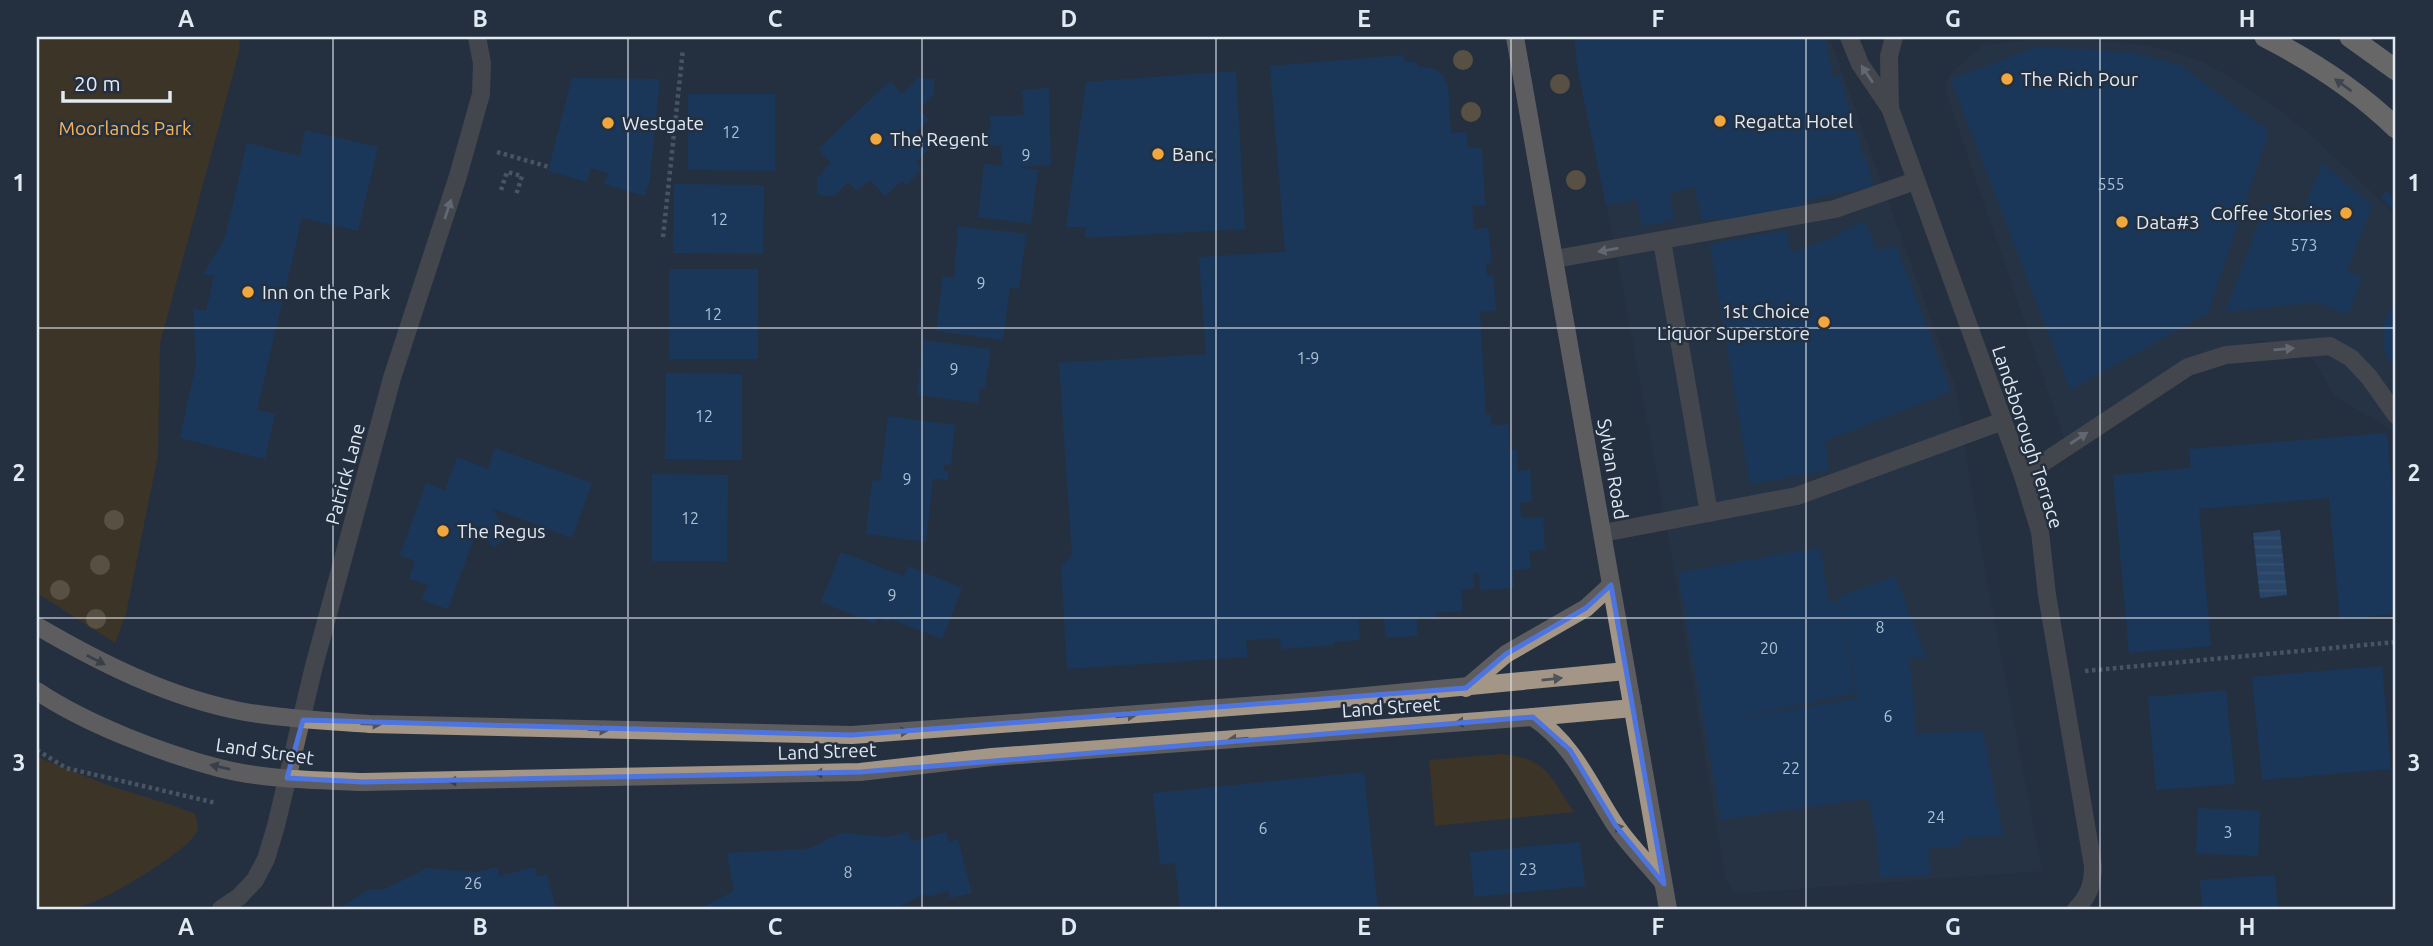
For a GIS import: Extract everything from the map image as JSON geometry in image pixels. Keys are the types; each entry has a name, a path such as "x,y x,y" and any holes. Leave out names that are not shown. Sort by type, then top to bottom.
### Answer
{"highway":[{"path":"2265,37 2345,85 2396,128"},
{"path":"2350,37 2396,70"}],"main road":[{"name":"Sylvan Road","path":"1515,37 1668,909"},
{"path":"1466,688 1506,654 1586,608 1611,585"},
{"name":"Land Street","path":"37,626 80,652 153,685 244,712 303,720 369,724 852,735 1466,688 1626,671"},
{"name":"Land Street","path":"37,691 99,725 170,753 221,768 287,778 363,782 860,772 992,757 1533,718 1633,708"},
{"path":"1533,718 1550,729 1570,750 1616,826 1664,884"}],"street":[{"name":"Patrick Lane","path":"221,909 239,897 255,880 266,859 303,720 314,666 389,391 481,94 482,63 477,37"},
{"name":"Landsborough Terrace","path":"1849,37 1860,64 1890,108 2023,477 2040,533 2046,595 2093,866 2093,882 2087,897 2076,909"},
{"name":"Landsborough Terrace","path":"1890,108 1889,56 1895,37"},
{"path":"1555,259 1835,209 1915,181"},
{"path":"1662,241 1709,513"},
{"path":"2023,477 2188,367 2226,355 2330,346 2351,358 2369,377 2396,415"},
{"path":"1603,533 1797,496 2003,421"}],"path":[{"path":"663,237 683,49"},
{"path":"497,152 549,167"},
{"path":"501,190 506,172 522,176 516,195"},
{"path":"2060,674 2396,642"},
{"path":"37,750 66,768 216,803"},
{"path":"207,802 211,793"}],"highlighted area":[{"path":"1611,585 1664,884 1616,826 1570,750 1533,717 860,772 363,782 287,778 303,720 852,735 1466,688 1506,654 1586,608"}],"shaded area":[{"path":"1577,37 1829,37 1956,389 1980,544 2042,871 1742,893 1735,891 1725,878 1674,567 1619,267 1577,65"},
{"path":"2061,37 2151,46 2204,62 2260,96 2306,131 2396,215 2396,433 2335,396 2307,351 2262,340 2215,355 2070,455 1945,89 1949,75 1983,45"}],"green space":[{"name":"Moorlands Park","path":"37,37 240,37 239,52 160,343 158,455 126,614 115,643 37,593"},
{"path":"1502,754 1517,756 1539,765 1553,780 1574,812 1435,826 1429,760"},
{"path":"37,757 110,786 195,814 197,832 189,842 164,861 105,897 75,907 37,909"}],"water":[{"path":"2280,530 2287,595 2260,598 2253,533"}],"building":[{"name":"Regatta Hotel","path":"1577,37 1676,37 1677,41 1700,37 1825,37 1833,78 1841,76 1862,157 1866,156 1872,187 1804,200 1806,210 1723,225 1721,218 1701,220 1695,187 1670,192 1674,220 1642,226 1637,199 1606,205 1577,65"},
{"name":"Data#3","path":"2037,47 2130,52 2180,65 2269,131 2208,313 2070,390 1951,79"},
{"path":"1404,55 1405,62 1417,62 1417,67 1433,68 1443,75 1448,85 1451,133 1467,132 1468,148 1482,148 1485,205 1472,206 1474,229 1488,228 1492,263 1486,263 1487,276 1493,275 1496,310 1480,312 1486,415 1490,414 1492,425 1508,424 1510,450 1517,450 1518,471 1530,469 1532,501 1520,503 1521,518 1543,517 1545,549 1529,551 1531,569 1513,570 1514,588 1480,590 1479,573 1473,573 1474,588 1461,590 1463,611 1436,613 1436,617 1417,617 1417,636 1386,638 1384,617 1358,619 1360,640 1333,642 1334,645 1281,649 1280,638 1246,640 1248,657 1067,669 1061,566 1072,555 1059,363 1206,354 1199,257 1285,252 1270,66"},
{"name":"Banc","path":"1236,71 1245,229 1085,238 1086,227 1066,227 1086,82"},
{"name":"Westgate","path":"572,78 660,79 650,179 645,196 604,184 608,173 591,168 587,182 548,171"},
{"name":"The Regent","path":"918,78 934,79 934,94 919,109 929,120 916,131 932,147 916,162 922,169 906,185 902,181 885,196 870,180 857,191 848,182 834,196 817,195 817,178 831,163 818,149 890,81 902,94"},
{"path":"1049,88 1051,165 1018,167 1038,170 1031,224 978,217 984,164 1002,166 1001,146 986,146 985,130 991,130 990,116 1024,115 1022,90"},
{"path":"688,94 775,94 775,171 688,170"},
{"name":"Inn on the Park","path":"305,130 378,147 358,231 302,218 257,410 275,414 265,459 180,438 196,364 193,308 206,311 214,276 203,274 225,238 247,143 300,156"},
{"path":"2322,163 2372,205 2347,271 2362,277 2348,315 2316,302 2225,312 2266,204 2301,218"},
{"path":"674,184 764,185 763,254 673,253"},
{"path":"2386,191 2396,201 2396,212 2381,197"},
{"name":"1st Choice Liquor Superstore","path":"1865,222 1877,251 1896,245 1951,391 1825,441 1829,470 1750,484 1710,244 1787,230 1791,253 1840,235 1839,232"},
{"path":"958,226 1026,234 1019,289 1010,288 1003,340 936,331 943,276 954,278"},
{"path":"669,269 758,269 758,359 669,359"},
{"path":"2396,300 2396,370 2385,353 2383,325"},
{"path":"923,340 991,349 985,388 980,388 978,403 917,395"},
{"path":"666,373 742,374 742,460 665,459"},
{"path":"888,416 955,425 951,465 945,464 943,471 949,471 948,480 933,479 926,542 866,534 872,480 880,481"},
{"path":"2387,433 2396,534 2396,614 2340,619 2329,498 2199,509 2211,646 2129,653 2113,475 2191,468 2189,449"},
{"name":"The Regus","path":"495,448 592,483 572,538 492,508 510,537 493,548 479,525 448,609 422,600 428,585 409,579 415,561 400,555 426,483 445,490 457,457 488,469"},
{"path":"652,474 728,475 727,561 652,561"},
{"path":"1820,547 1829,603 1839,601 1855,693 1727,721 1858,698 1839,597 1895,576 1926,657 1909,658 1916,734 1983,731 2003,835 1961,838 1961,846 1928,848 1931,875 1880,878 1869,798 1721,820 1678,573"},
{"path":"841,552 904,576 908,566 962,588 942,639 890,619 889,622 878,617 875,624 821,602"},
{"path":"2382,666 2391,769 2262,780 2252,677"},
{"path":"2226,690 2235,784 2156,790 2148,697"},
{"path":"1364,772 1378,909 1180,909 1175,863 1160,865 1153,793"},
{"path":"2198,808 2260,811 2258,856 2196,853"},
{"path":"908,832 911,841 946,832 949,842 958,839 972,893 950,898 948,891 931,896 922,895 896,909 699,909 734,891 727,853 809,849 840,833 888,837"},
{"path":"1580,842 1585,886 1474,897 1470,852"},
{"path":"497,867 499,876 535,867 537,877 547,874 556,909 339,909 368,890 383,890 428,868 476,872"},
{"path":"2275,875 2278,909 2202,909 2200,880"}],"place":[{"name":"The Rich Pour","path":"2007,79"},
{"name":"Regatta Hotel","path":"1720,121"},
{"name":"Westgate","path":"608,123"},
{"name":"The Regent","path":"876,139"},
{"name":"Banc","path":"1158,154"},
{"name":"Coffee Stories","path":"2346,213"},
{"name":"Data#3","path":"2122,222"},
{"name":"Inn on the Park","path":"248,292"},
{"name":"1st Choice Liquor Superstore","path":"1824,322"},
{"name":"The Regus","path":"443,531"}]}
